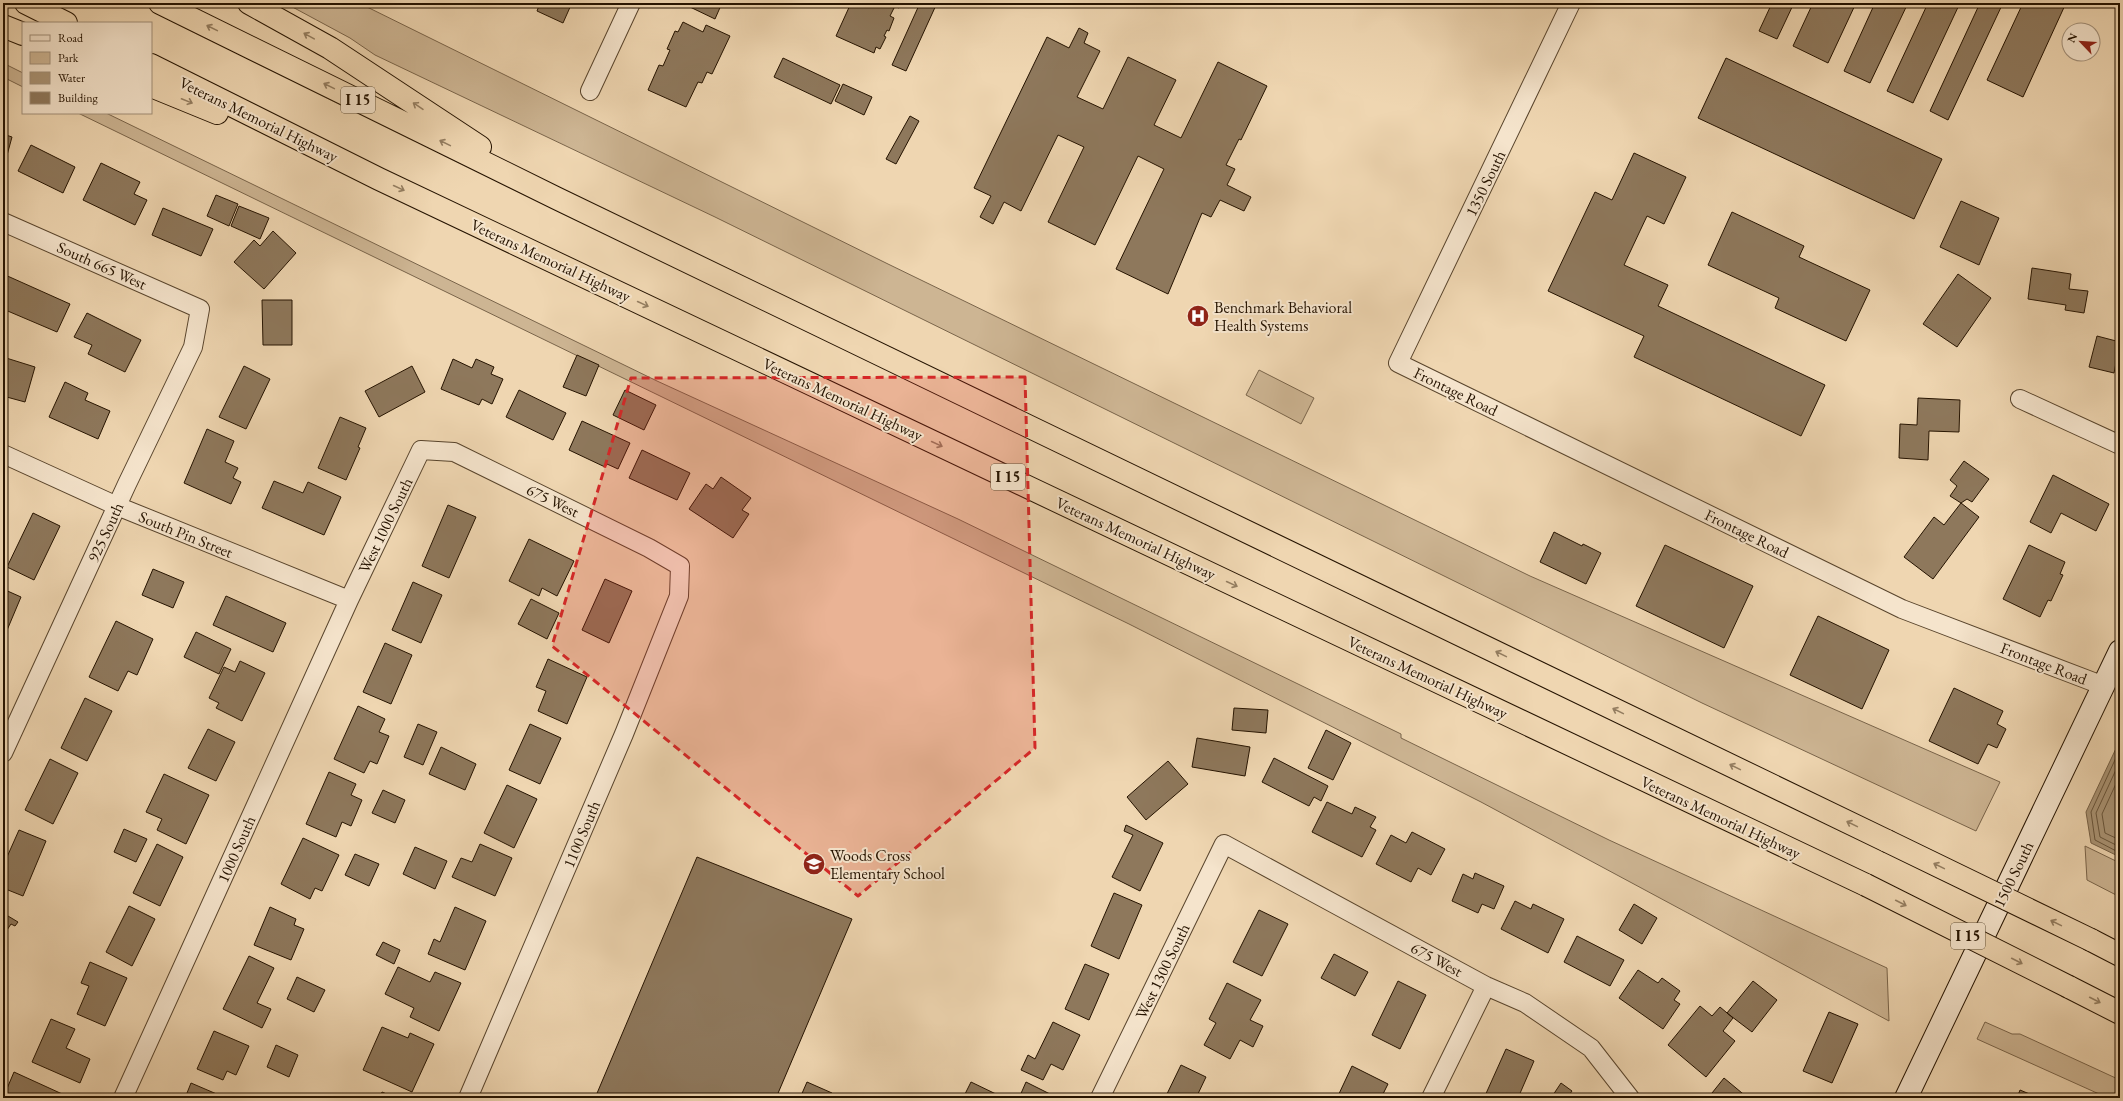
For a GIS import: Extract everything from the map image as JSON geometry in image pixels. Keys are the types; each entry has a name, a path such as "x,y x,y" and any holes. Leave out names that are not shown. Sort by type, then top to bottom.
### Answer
{"highway":[{"path":"26,3 64,22"},
{"name":"I 15","path":"160,3 556,198 1887,840 2120,955"},
{"path":"248,3 330,48 556,198"},
{"path":"3,26 22,34"},
{"name":"Veterans Memorial Highway","path":"152,65 379,178 1866,886 2120,1013"},
{"path":"152,86 379,178"}],"street":[{"path":"590,91 632,3"},
{"name":"1350 South","path":"1398,363 1571,3"},
{"name":"South 665 West","path":"3,222 200,309"},
{"name":"925 South","path":"3,753 117,506 193,347 200,309"},
{"name":"Frontage Road","path":"1398,363 1902,608 2104,686"},
{"path":"2020,399 2120,446"},
{"name":"675 West","path":"421,450 454,452 649,548 680,566"},
{"name":"West 1000 South","path":"349,600 421,450"},
{"name":"South Pin Street","path":"3,454 117,506 349,600"},
{"name":"1100 South","path":"468,1098 630,719 679,596 680,566"},
{"name":"1000 South","path":"122,1098 349,600"},
{"name":"1500 South","path":"1906,1098 2120,651"},
{"name":"675 West","path":"1224,844 1486,986 1524,1003 1591,1048 1630,1098"},
{"name":"West 1300 South","path":"1100,1098 1224,844"},
{"path":"1431,1098 1486,986"}],"highlighted area":[{"path":"1025,377 1035,748 858,896 552,646 631,378"}],"green space":[{"path":"285,3 359,3 888,264 1530,576 2000,782 1976,831 1702,703 715,217 375,55 350,38"},
{"path":"3,63 22,72 22,86 3,77"},
{"path":"80,114 108,114 657,381 958,519 1401,734 1401,738 1609,840 1887,968 1889,1021 1481,802 1129,624"},
{"path":"1259,370 1314,398 1301,424 1246,395"},
{"path":"2085,846 2120,863 2120,897 2087,880"},
{"path":"1985,1022 2012,1034 2020,1034 2120,1080 2120,1098 2108,1098 1977,1039"}],"water":[{"path":"2120,740 2120,857 2091,843 2086,812"}],"building":[{"path":"540,3 576,3 574,6 571,5 563,23 537,11"},
{"path":"692,3 722,3 715,19 690,7"},
{"path":"851,3 901,3 899,8 895,6 890,16 894,18 889,31 887,30 884,36 886,37 880,49 876,47 874,53 836,36"},
{"path":"920,3 937,3 906,71 892,65"},
{"path":"1772,3 1794,3 1777,39 1759,31"},
{"path":"1813,3 1856,3 1828,63 1793,46"},
{"path":"1875,3 1908,3 1870,83 1844,71"},
{"path":"1928,3 1960,3 1913,103 1887,91"},
{"path":"1980,3 2003,3 1948,120 1930,111"},
{"path":"2023,3 2066,3 2023,97 1987,80"},
{"path":"683,22 703,32 706,25 730,36 712,74 707,72 702,83 698,82 686,107 648,90 659,65 663,66 670,50 667,49 675,31 678,32"},
{"path":"1079,28 1088,33 1084,43 1100,51 1077,97 1103,109 1128,57 1176,80 1154,125 1181,138 1218,62 1267,86 1241,140 1239,139 1226,165 1235,169 1227,185 1251,197 1244,211 1220,200 1211,217 1202,213 1168,294 1116,269 1164,169 1138,156 1095,245 1048,222 1084,147 1058,135 1021,211 1004,202 993,224 980,217 991,196 974,188 1047,37 1069,48"},
{"path":"783,58 840,85 831,104 774,77"},
{"path":"1726,58 1942,159 1914,219 1698,118"},
{"path":"843,84 872,97 864,115 835,101"},
{"path":"910,116 919,121 896,164 886,159"},
{"path":"3,134 12,137 6,159 3,158"},
{"path":"31,145 75,167 63,193 18,171"},
{"path":"1634,153 1686,177 1664,224 1647,216 1624,265 1668,285 1658,306 1825,385 1801,436 1634,357 1644,336 1548,291 1595,192 1612,200"},
{"path":"101,163 140,182 134,194 147,200 135,225 83,200"},
{"path":"216,195 238,204 229,226 207,216"},
{"path":"1961,201 1999,218 1979,265 1940,247"},
{"path":"239,206 269,218 260,239 231,226"},
{"path":"163,208 213,229 201,256 152,235"},
{"path":"1732,212 1804,246 1799,257 1870,290 1846,341 1775,308 1779,298 1708,265"},
{"path":"273,231 296,253 264,289 234,262 254,240 260,246"},
{"path":"2032,268 2071,274 2069,289 2088,291 2084,313 2065,310 2066,305 2028,299"},
{"path":"3,274 70,304 57,332 3,309"},
{"path":"1958,274 1991,298 1957,347 1923,324"},
{"path":"262,300 292,300 292,345 263,345"},
{"path":"87,313 141,340 125,372 88,354 92,345 74,337"},
{"path":"2097,336 2120,342 2114,373 2089,367"},
{"path":"577,355 599,365 586,396 563,387"},
{"path":"3,357 35,367 25,402 3,396"},
{"path":"453,359 472,368 476,359 494,367 491,374 503,379 492,404 482,399 479,405 441,389"},
{"path":"244,366 270,379 246,429 219,417"},
{"path":"412,366 425,392 379,417 365,391"},
{"path":"65,382 88,393 85,400 110,411 98,439 49,417"},
{"path":"519,390 566,413 553,440 506,417"},
{"path":"625,390 656,405 644,430 613,415"},
{"path":"1918,398 1960,400 1959,432 1929,431 1928,460 1899,458 1900,424 1917,425"},
{"path":"340,417 366,428 358,447 360,448 346,480 318,468"},
{"path":"582,421 630,443 618,469 607,464 605,467 569,450"},
{"path":"207,429 234,441 225,462 238,468 233,478 241,482 231,504 184,483"},
{"path":"642,450 690,473 677,500 629,478"},
{"path":"1964,461 1989,479 1972,502 1967,499 1961,503 1950,496 1957,486 1950,480"},
{"path":"2053,475 2109,504 2096,531 2061,513 2051,533 2030,522"},
{"path":"721,477 751,498 742,510 749,514 733,538 689,509 706,484 713,489"},
{"path":"274,481 303,493 308,482 341,497 324,535 262,508"},
{"path":"1961,503 1979,517 1933,579 1904,557 1934,517 1944,525"},
{"path":"448,505 476,517 449,578 422,566"},
{"path":"33,513 60,526 34,580 7,567"},
{"path":"1554,532 1582,546 1583,544 1601,553 1586,584 1540,562"},
{"path":"529,539 574,561 557,596 542,588 539,596 509,581"},
{"path":"1665,545 1753,586 1724,648 1636,606"},
{"path":"2029,545 2065,562 2060,574 2063,575 2051,601 2048,600 2040,617 2003,599"},
{"path":"153,569 184,582 173,608 142,595"},
{"path":"605,579 632,591 609,643 582,630"},
{"path":"413,582 442,595 421,643 392,630"},
{"path":"3,589 21,597 5,635 3,634"},
{"path":"226,596 286,623 273,652 213,625"},
{"path":"531,599 559,613 547,639 518,624"},
{"path":"1818,616 1889,650 1862,709 1790,675"},
{"path":"116,621 153,639 137,675 128,671 118,691 89,677"},
{"path":"196,632 231,649 219,674 184,657"},
{"path":"385,643 412,655 391,704 363,692"},
{"path":"548,659 587,677 567,724 538,711 546,691 536,687"},
{"path":"240,661 265,673 242,721 216,708 219,703 209,698 224,667 235,672"},
{"path":"1954,688 2003,711 1997,724 2006,729 1997,748 1988,744 1978,764 1929,741"},
{"path":"85,698 112,711 87,761 61,748"},
{"path":"358,706 385,719 379,732 389,736 377,764 370,761 364,773 334,759"},
{"path":"1234,708 1268,710 1266,733 1232,730"},
{"path":"418,724 437,732 423,765 404,757"},
{"path":"530,724 561,738 540,784 509,770"},
{"path":"208,729 235,742 216,781 188,768"},
{"path":"1326,730 1351,743 1333,780 1308,768"},
{"path":"1197,738 1250,747 1245,776 1192,767"},
{"path":"441,747 476,764 465,790 429,774"},
{"path":"1274,758 1328,786 1321,801 1314,797 1309,806 1262,782"},
{"path":"50,759 78,773 53,824 25,810"},
{"path":"1168,761 1188,784 1146,820 1127,797"},
{"path":"329,772 356,784 351,795 362,800 351,826 342,822 336,837 306,824"},
{"path":"164,774 209,795 186,844 157,830 162,819 146,812"},
{"path":"507,785 537,799 514,848 484,833"},
{"path":"383,790 405,800 395,823 372,813"},
{"path":"1327,802 1352,814 1355,807 1376,817 1370,827 1376,830 1362,857 1312,832"},
{"path":"1126,825 1163,843 1140,891 1112,877 1133,835 1124,831"},
{"path":"124,829 147,839 136,862 114,852"},
{"path":"19,830 46,841 23,896 3,888 3,866"},
{"path":"1412,832 1445,849 1431,875 1418,868 1411,882 1376,864 1391,835 1406,843"},
{"path":"303,838 339,855 322,891 315,888 310,899 281,884"},
{"path":"157,844 183,857 160,906 133,893"},
{"path":"480,844 512,858 495,896 452,877 461,858 472,862"},
{"path":"415,847 447,861 435,889 403,874"},
{"path":"355,854 379,864 369,886 345,875"},
{"path":"697,857 852,919 776,1098 595,1098"},
{"path":"1475,873 1504,886 1494,909 1482,904 1478,913 1452,901 1463,874 1473,879"},
{"path":"1114,893 1142,905 1119,959 1091,946"},
{"path":"1515,901 1531,909 1533,904 1564,919 1548,953 1501,929"},
{"path":"1634,904 1657,918 1642,944 1619,930"},
{"path":"129,906 155,919 132,966 106,952"},
{"path":"270,907 296,919 294,925 304,929 291,960 254,945"},
{"path":"455,907 486,921 465,970 428,954 434,939 440,942"},
{"path":"1259,910 1288,924 1262,976 1233,962"},
{"path":"3,913 18,922 15,926 11,924 3,936"},
{"path":"1577,936 1624,960 1610,986 1564,962"},
{"path":"383,942 400,950 394,964 376,955"},
{"path":"1334,954 1368,972 1355,996 1321,978"},
{"path":"249,956 274,968 257,1003 271,1009 262,1028 223,1009"},
{"path":"90,962 127,978 105,1026 77,1014 89,986 81,983"},
{"path":"1085,964 1109,974 1089,1020 1065,1009"},
{"path":"398,967 430,982 435,972 461,983 439,1031 410,1017 414,1008 385,994"},
{"path":"1638,970 1658,983 1662,978 1680,991 1674,1000 1680,1004 1663,1029 1619,998"},
{"path":"297,977 325,990 314,1012 287,999"},
{"path":"1398,981 1426,995 1400,1049 1372,1035"},
{"path":"1753,981 1777,1000 1752,1032 1727,1013"},
{"path":"1227,983 1261,1000 1250,1020 1263,1026 1253,1047 1240,1040 1230,1059 1204,1045 1216,1023 1209,1019"},
{"path":"1700,1006 1712,1016 1720,1007 1733,1018 1723,1031 1735,1041 1706,1077 1668,1045"},
{"path":"1829,1012 1858,1024 1832,1083 1803,1071"},
{"path":"51,1019 75,1029 66,1048 90,1059 80,1083 32,1062"},
{"path":"1053,1022 1080,1035 1063,1070 1051,1064 1043,1080 1021,1070 1028,1055 1035,1059"},
{"path":"382,1027 408,1038 410,1033 434,1044 412,1092 363,1070"},
{"path":"214,1031 249,1046 236,1075 227,1071 223,1080 197,1069"},
{"path":"276,1045 298,1055 289,1077 267,1067"},
{"path":"1506,1049 1534,1061 1518,1098 1484,1098"},
{"path":"1181,1065 1206,1077 1196,1098 1165,1098"},
{"path":"1352,1066 1388,1084 1381,1098 1337,1098"},
{"path":"14,1072 71,1098 3,1098"},
{"path":"1724,1078 1748,1098 1708,1098"},
{"path":"807,1082 832,1093 830,1098 800,1098"},
{"path":"971,1082 998,1095 997,1098 963,1098"},
{"path":"1026,1082 1054,1096 1053,1098 1019,1098"},
{"path":"191,1083 219,1095 218,1098 185,1098"},
{"path":"1561,1083 1572,1091 1567,1098 1551,1098"},
{"path":"2020,1090 2039,1098 2017,1098"},
{"path":"382,1092 396,1098 379,1098"}],"place":[{"name":"Benchmark Behavioral Health Systems","path":"1198,316"},
{"name":"Woods Cross Elementary School","path":"814,864"}]}
